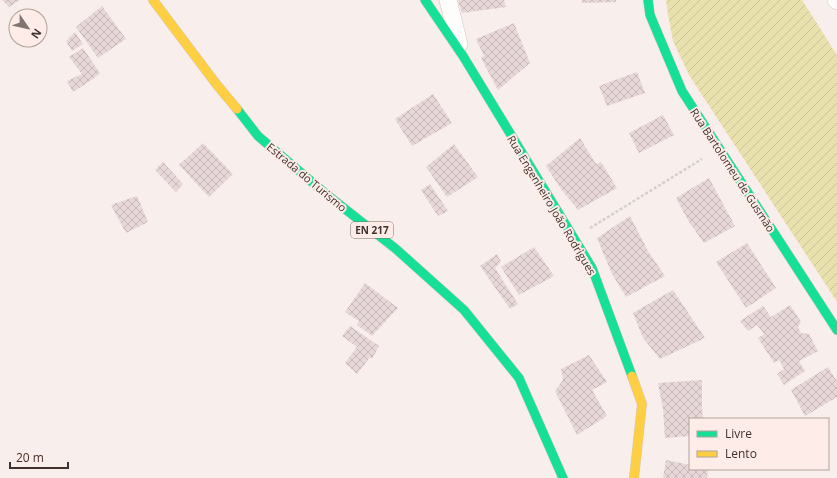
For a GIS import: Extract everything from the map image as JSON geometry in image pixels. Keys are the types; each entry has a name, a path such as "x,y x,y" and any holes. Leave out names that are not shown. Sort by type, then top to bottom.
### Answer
{"street":[{"name":"Estrada do Turismo","path":"153,0 217,85 258,136 326,194 396,249 464,310 519,378 564,478"},
{"name":"Rua Engenheiro João Rodrigues","path":"425,0 463,56 592,268 642,404 634,478"},
{"name":"Rua Engenheiro João Rodrigues","path":"448,0 463,56"},
{"name":"Rua Bartolomeu de Gusmão","path":"648,0 650,15 682,91 837,330"}],"path":[{"path":"574,238 719,148"}],"shaded area":[{"path":"666,0 802,0 837,55 837,302 689,75 673,41"}],"building":[{"path":"2,0 20,0 9,7"},
{"path":"458,0 504,0 506,7 462,13"},
{"path":"582,0 616,0 616,2 582,3"},
{"path":"102,6 126,39 98,58 76,27"},
{"path":"514,23 530,63 498,90 481,58 484,56 476,39"},
{"path":"75,32 83,44 72,51 66,41"},
{"path":"83,48 100,73 73,92 67,81 82,74 69,57"},
{"path":"637,72 645,93 607,106 599,86"},
{"path":"433,94 452,123 412,146 395,119"},
{"path":"663,115 674,135 639,153 629,133"},
{"path":"580,138 596,164 601,162 617,188 578,210 561,189 546,166"},
{"path":"203,143 233,174 209,197 179,165"},
{"path":"454,144 478,177 447,197 426,167"},
{"path":"163,162 183,184 176,192 155,170"},
{"path":"709,178 735,226 704,243 689,222 676,198"},
{"path":"430,184 448,211 438,216 421,190"},
{"path":"137,196 148,222 126,233 111,205"},
{"path":"630,216 648,251 665,276 626,297 612,274 597,238"},
{"path":"747,243 776,288 746,308 716,262"},
{"path":"534,247 554,276 519,295 501,267"},
{"path":"497,254 501,262 495,268 518,304 510,309 480,266"},
{"path":"365,283 398,308 372,336 357,325 359,321 345,312"},
{"path":"673,290 705,338 660,359 643,338 633,313"},
{"path":"790,305 801,322 798,327 801,333 809,334 818,351 799,361 805,371 784,385 777,374 784,369 779,360 774,363 758,338 764,334 757,325 748,331 740,321 763,306 771,317"},
{"path":"350,326 379,346 372,359 370,357 357,374 345,363 357,347 342,336"},
{"path":"589,355 607,382 592,390 607,416 577,435 555,391 563,380 561,369"},
{"path":"828,367 837,381 837,397 805,416 791,390"},
{"path":"702,380 703,418 689,418 689,436 665,438 663,409 658,383"},
{"path":"666,460 689,465 689,470 708,470 707,478 663,478"}],"traffic: fast":[{"path":"425,0 463,56 592,268 632,376"},
{"path":"648,0 650,15 682,91 837,330"},
{"path":"237,109 258,136 326,194 396,249 464,310 519,378 563,478"}],"traffic: slow":[{"path":"153,0 237,109"},
{"path":"632,376 642,404 634,478"}]}
